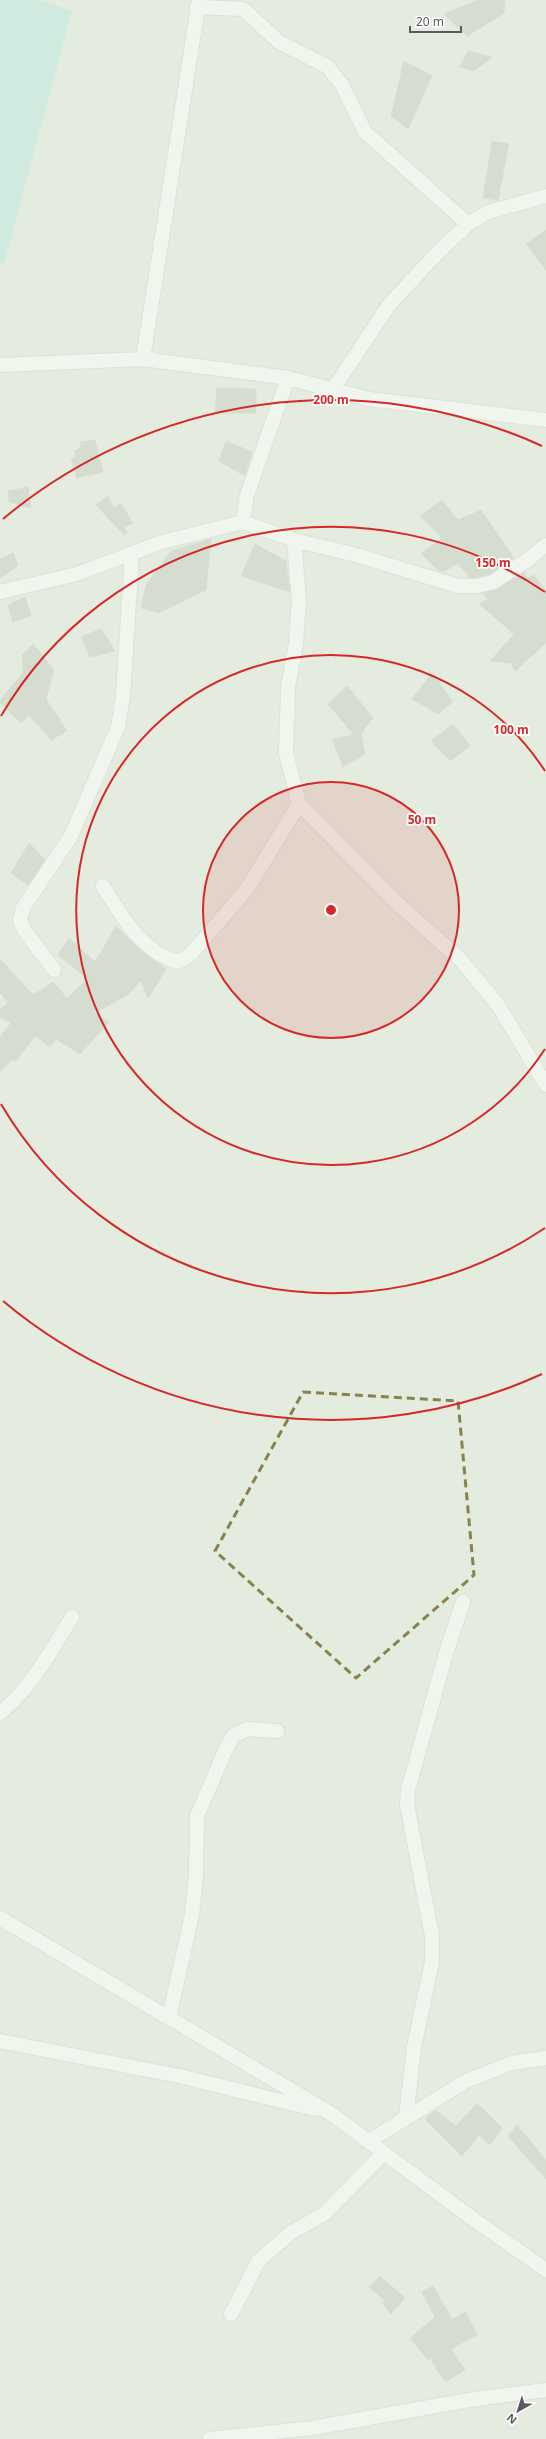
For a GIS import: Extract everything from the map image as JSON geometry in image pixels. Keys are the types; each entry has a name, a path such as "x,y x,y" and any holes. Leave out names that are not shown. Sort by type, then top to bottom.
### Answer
{"street":[{"path":"143,359 198,3 243,9 279,42 328,67 342,85 365,132 468,224"},
{"path":"332,391 389,305 440,250 468,224 488,212 546,196"},
{"path":"0,365 143,359 288,378 332,391 369,399 546,420"},
{"path":"243,522 247,495 288,378"},
{"path":"0,592 76,574 162,542 243,522 294,540 356,555 458,586 477,586 493,582 529,559 546,545"},
{"path":"294,540 299,600 288,687 286,752 299,804 398,904 460,959 498,1004 546,1085"},
{"path":"54,970 24,930 20,920 23,908 71,836 118,727 123,696 132,553"},
{"path":"103,886 133,932 164,958 178,962 190,955 247,889 299,804"},
{"path":"406,2117 414,2047 432,1962 432,1936 407,1805 408,1790 447,1650 463,1602"},
{"path":"0,1713 18,1698 32,1681 72,1617"},
{"path":"169,2018 192,1915 196,1876 197,1816 233,1736 247,1729 277,1731"},
{"path":"0,1918 330,2113 546,2270"},
{"path":"0,2041 179,2076 330,2113"},
{"path":"369,2142 406,2117 466,2081 512,2063 546,2058"},
{"path":"230,2314 259,2260 292,2232 324,2214 384,2153"},
{"path":"210,2439 312,2428 475,2399 546,2390"}],"highlighted area":[{"path":"303,1392 458,1401 474,1575 356,1678 215,1551"}],"shaded area":[{"path":"0,0 39,0 72,11 4,264 0,263"}],"building":[{"path":"478,0 505,0 504,13 467,36 444,14"},
{"path":"468,51 492,57 474,71 460,67"},
{"path":"404,61 432,76 408,129 391,116"},
{"path":"492,141 509,144 498,200 483,198"},
{"path":"546,230 546,270 526,244"},
{"path":"217,388 256,389 256,413 215,413"},
{"path":"95,440 103,472 77,478 71,459 76,456 74,451 81,448 80,442"},
{"path":"226,441 252,452 245,476 219,461"},
{"path":"28,487 31,508 9,502 8,491"},
{"path":"108,496 114,508 121,503 133,523 124,527 127,533 124,535 96,505"},
{"path":"442,500 458,520 481,510 514,558 490,574 476,578 470,578 458,563 443,572 439,571 421,553 442,538 420,516"},
{"path":"211,539 206,590 158,613 141,608 146,585 171,551"},
{"path":"255,544 286,561 290,592 241,576"},
{"path":"13,553 18,566 0,578 0,559"},
{"path":"524,572 527,578 534,575 546,591 546,643 515,671 511,663 490,661 514,634 479,604 488,599 483,593 497,589"},
{"path":"25,597 31,616 13,622 8,605"},
{"path":"101,629 115,651 90,657 81,637"},
{"path":"33,644 54,670 46,699 67,731 51,740 29,715 21,723 0,703 0,700 23,673 22,655"},
{"path":"432,673 453,702 438,714 412,699"},
{"path":"347,686 373,718 361,733 365,754 343,767 332,739 354,735 328,704"},
{"path":"453,724 470,746 450,761 431,741"},
{"path":"29,843 45,860 28,885 11,873"},
{"path":"116,926 138,948 166,969 148,998 141,981 127,995 95,1013 109,1022 80,1054 56,1039 50,1047 35,1036 16,1061 12,1059 0,1072 0,1037 11,1023 0,1017 0,1010 8,1002 0,993 0,959 33,995 53,982 67,998 88,979 58,955 69,938 95,962"},
{"path":"477,2103 502,2128 490,2145 479,2135 462,2156 425,2119 435,2110 456,2126"},
{"path":"517,2125 546,2160 546,2179 508,2136"},
{"path":"380,2276 405,2298 391,2314 382,2303 385,2301 369,2287"},
{"path":"433,2286 452,2319 466,2312 477,2335 451,2349 465,2370 445,2382 430,2358 428,2360 410,2338 435,2317 422,2292"}]}
